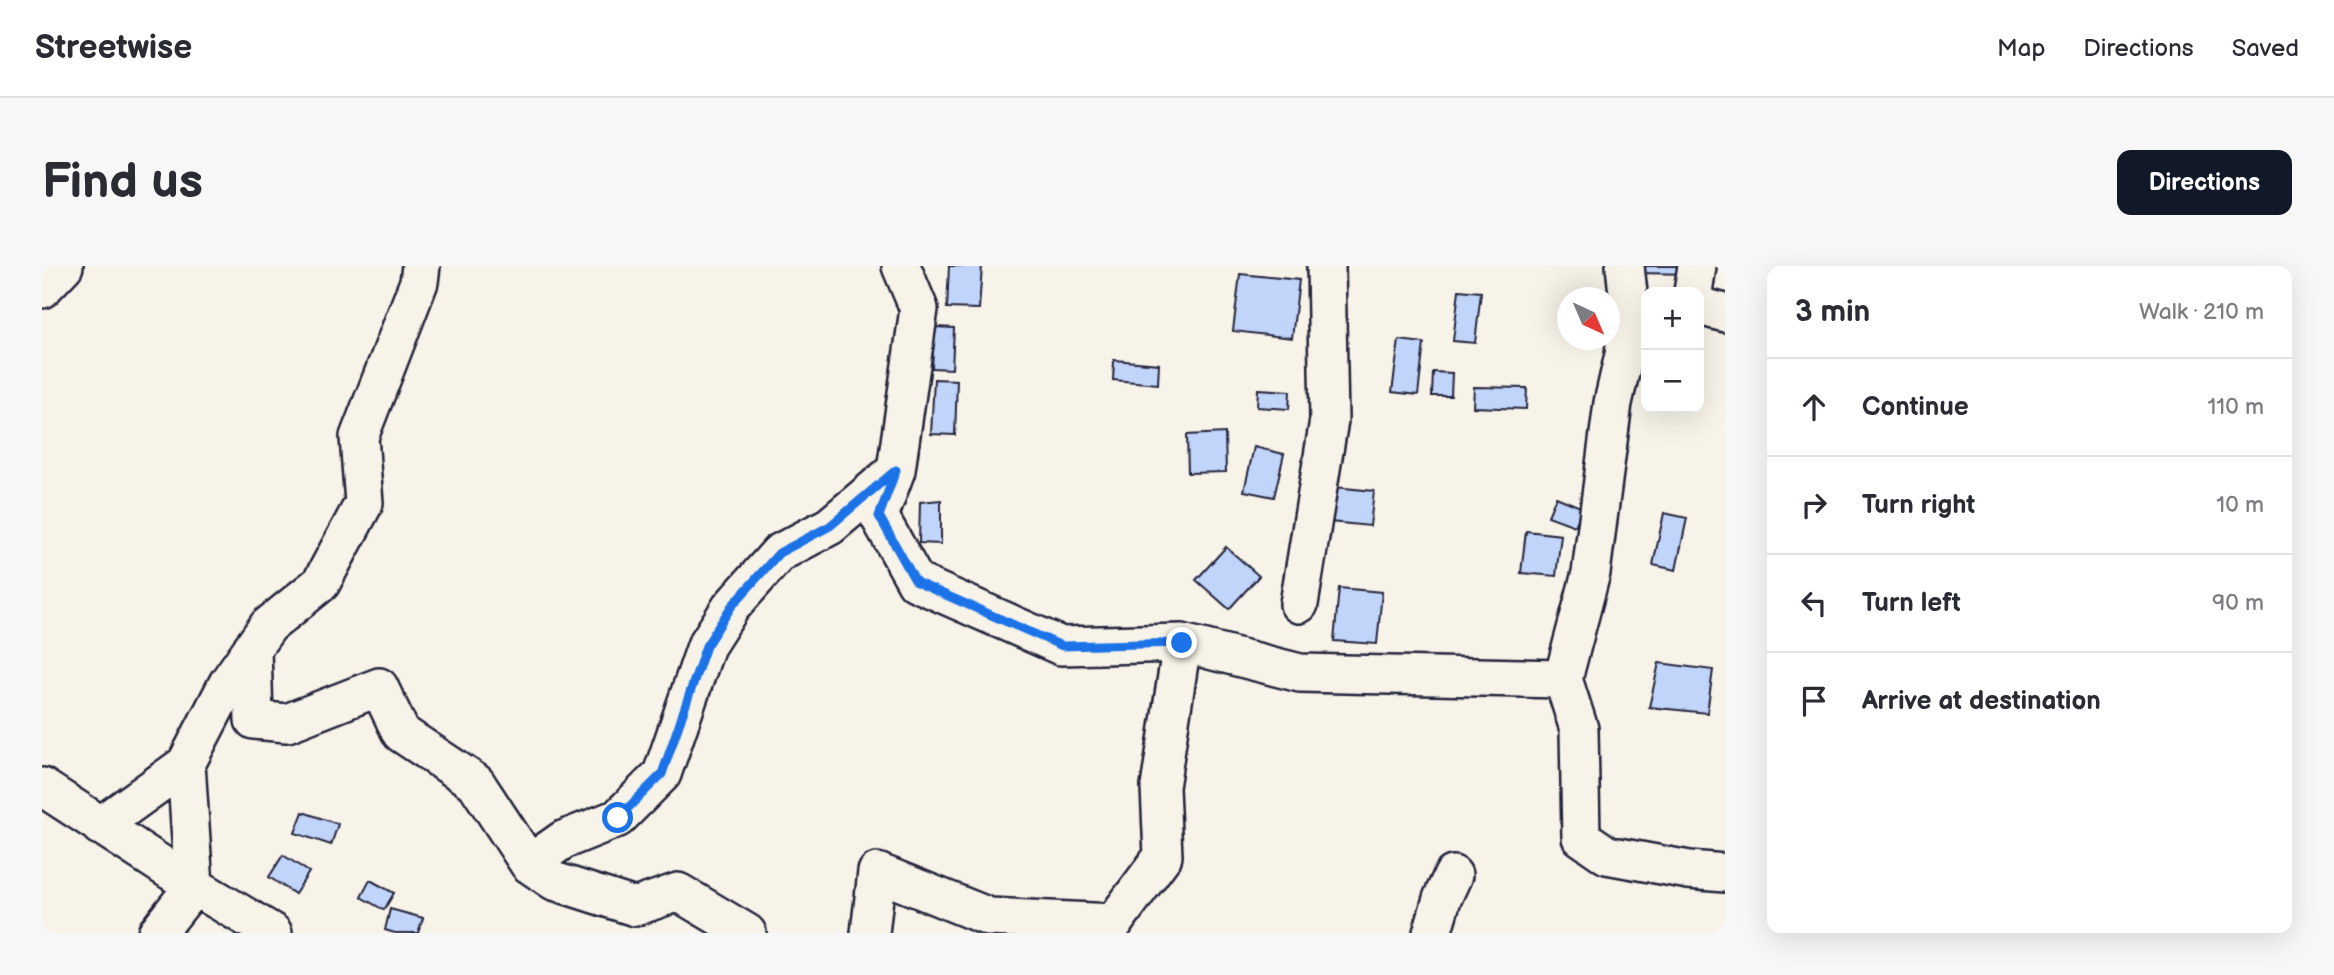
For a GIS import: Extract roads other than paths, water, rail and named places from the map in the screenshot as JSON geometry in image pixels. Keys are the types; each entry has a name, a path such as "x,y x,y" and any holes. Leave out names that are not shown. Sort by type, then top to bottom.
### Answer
{"street":[{"path":"42,289 64,266"},
{"path":"100,826 186,764 228,683 268,626 321,583 364,503 359,437 419,282 421,266"},
{"path":"901,266 919,309 896,470 879,516 916,582 1062,646 1182,643 1300,673 1563,679"},
{"path":"1299,604 1329,420 1326,266"},
{"path":"1597,266 1638,302"},
{"path":"1625,266 1638,302 1613,403 1591,573 1563,679 1579,729 1581,837 1607,855 1689,870 1725,873"},
{"path":"1694,287 1696,266"},
{"path":"1704,307 1725,313"},
{"path":"530,864 563,840 618,818 662,774 706,646 731,607 779,553 830,526 896,470"},
{"path":"870,933 877,872 989,917 1110,928 1163,856 1160,787 1182,643"},
{"path":"252,648 254,719 287,723 379,687 401,733 476,783 530,864 554,881 635,907 678,892 747,933"},
{"path":"157,933 194,886 186,764"},
{"path":"42,788 194,886 273,933"},
{"path":"1432,933 1442,899 1453,875"}]}
